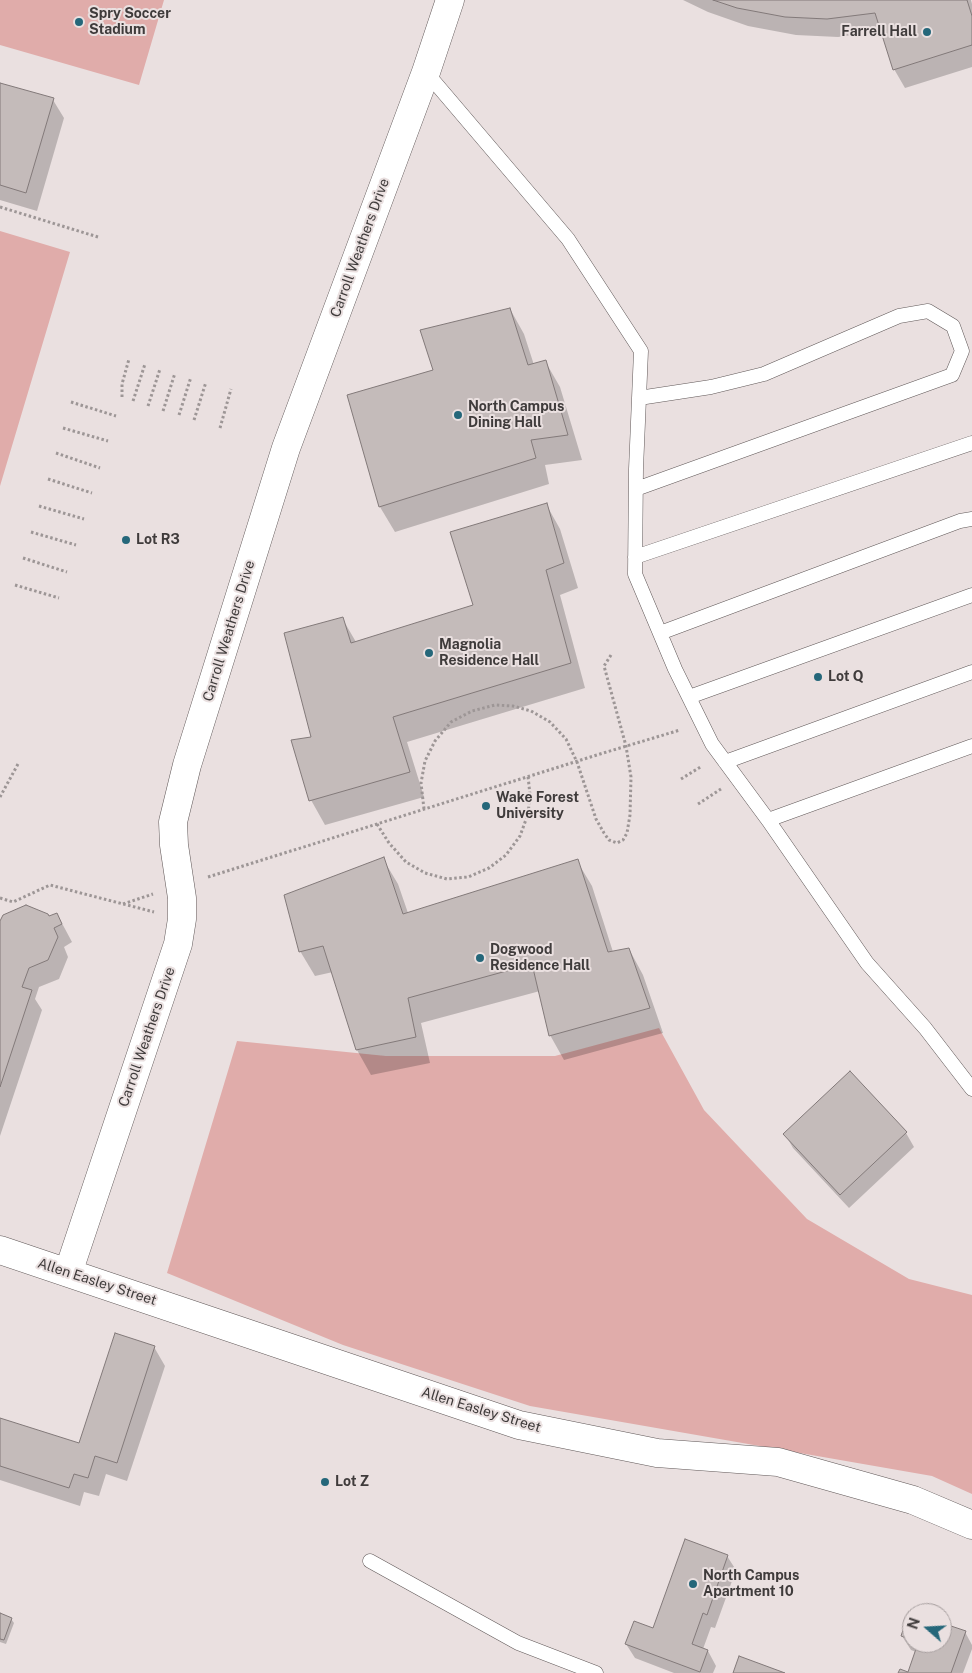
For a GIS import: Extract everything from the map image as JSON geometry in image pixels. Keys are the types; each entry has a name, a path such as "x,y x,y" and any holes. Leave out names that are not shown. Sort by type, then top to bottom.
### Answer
{"street":[{"name":"Carroll Weathers Drive","path":"68,1273 178,944 182,918 182,898 174,845 173,822 187,765 286,448 426,72 450,0"},
{"name":"Allen Easley Street","path":"0,1250 278,1342 519,1425 657,1453 778,1462 913,1500 972,1525"}],"lane":[{"path":"426,72 574,247 641,351 635,574 660,633 712,744 768,820 868,963 925,1028 972,1089"},
{"path":"636,488 952,375 962,351 953,326 928,311 899,316 764,374 711,388 639,398"},
{"path":"635,557 972,443"},
{"path":"660,633 960,521 972,519"},
{"path":"689,697 972,594"},
{"path":"725,762 972,672"},
{"path":"768,820 972,746"},
{"path":"370,1561 518,1643 596,1673"}],"path":[{"path":"0,207 98,236"},
{"path":"122,397 122,384 129,359"},
{"path":"133,401 145,364"},
{"path":"148,406 160,369"},
{"path":"164,411 175,373"},
{"path":"179,415 190,377"},
{"path":"194,420 206,382"},
{"path":"220,428 231,389"},
{"path":"71,402 116,416"},
{"path":"63,428 108,441"},
{"path":"56,453 100,468"},
{"path":"48,480 92,493"},
{"path":"40,506 84,519"},
{"path":"32,532 76,545"},
{"path":"23,558 67,572"},
{"path":"15,585 59,598"},
{"path":"424,809 421,783 425,761 435,741 451,722 472,711 495,705 513,706 531,711 550,722 566,739 577,762 596,819 609,840 618,843 623,840 627,833 630,815 631,777 626,746 604,666 611,655"},
{"path":"203,878 680,730"},
{"path":"0,797 18,764"},
{"path":"377,824 406,862 425,873 447,879 468,877 489,868 506,855 520,836 528,814 530,795 528,776"},
{"path":"0,898 13,902 50,886 182,918"},
{"path":"122,904 158,892"}],"shaded area":[{"name":"Spry Soccer Stadium","path":"0,0 164,0 139,85 0,45"},
{"path":"0,231 70,252 0,486"},
{"path":"659,1028 704,1110 807,1219 909,1279 972,1295 972,1494 932,1476 530,1406 343,1345 167,1273 237,1041 386,1056 555,1056"}],"building":[{"name":"Farrell Hall","path":"713,0 967,0 972,16 972,45 893,70 875,13 827,19 785,17 737,8"},
{"path":"0,83 54,98 26,193 0,185"},
{"name":"North Campus Dining Hall","path":"510,308 528,365 546,360 568,435 531,440 536,458 379,507 347,395 433,370 420,330"},
{"name":"Magnolia Residence Hall","path":"547,503 564,563 546,570 571,663 393,717 410,772 309,801 291,740 311,737 284,633 343,617 351,643 473,605 450,532"},
{"name":"Dogwood Residence Hall","path":"384,857 403,914 578,859 608,952 629,948 650,1008 549,1036 532,964 408,998 416,1037 356,1050 323,946 299,952 284,895"},
{"path":"26,905 49,916 57,913 62,924 54,928 58,937 48,960 29,968 22,987 32,990 0,1087 0,921 3,915"},
{"path":"850,1071 907,1132 840,1195 783,1134"},
{"path":"115,1333 155,1346 117,1463 95,1456 88,1478 74,1474 69,1488 0,1466 0,1418 79,1443"},
{"name":"North Campus Apartment 10","path":"685,1539 728,1555 707,1615 703,1613 692,1644 708,1650 700,1672 625,1644 634,1621 653,1628"},
{"path":"0,1613 12,1618 4,1640 0,1639"},
{"path":"952,1626 966,1631 951,1673 898,1673 900,1669 908,1672 915,1653 952,1653"},
{"path":"739,1656 785,1673 733,1673"}],"place":[{"name":"Spry Soccer Stadium","path":"79,22"},
{"name":"Farrell Hall","path":"927,32"},
{"name":"North Campus Dining Hall","path":"458,415"},
{"name":"Lot R3","path":"126,540"},
{"name":"Magnolia Residence Hall","path":"429,653"},
{"name":"Lot Q","path":"818,677"},
{"name":"Wake Forest University","path":"486,806"},
{"name":"Dogwood Residence Hall","path":"480,958"},
{"name":"Lot Z","path":"325,1482"},
{"name":"North Campus Apartment 10","path":"693,1584"}]}
